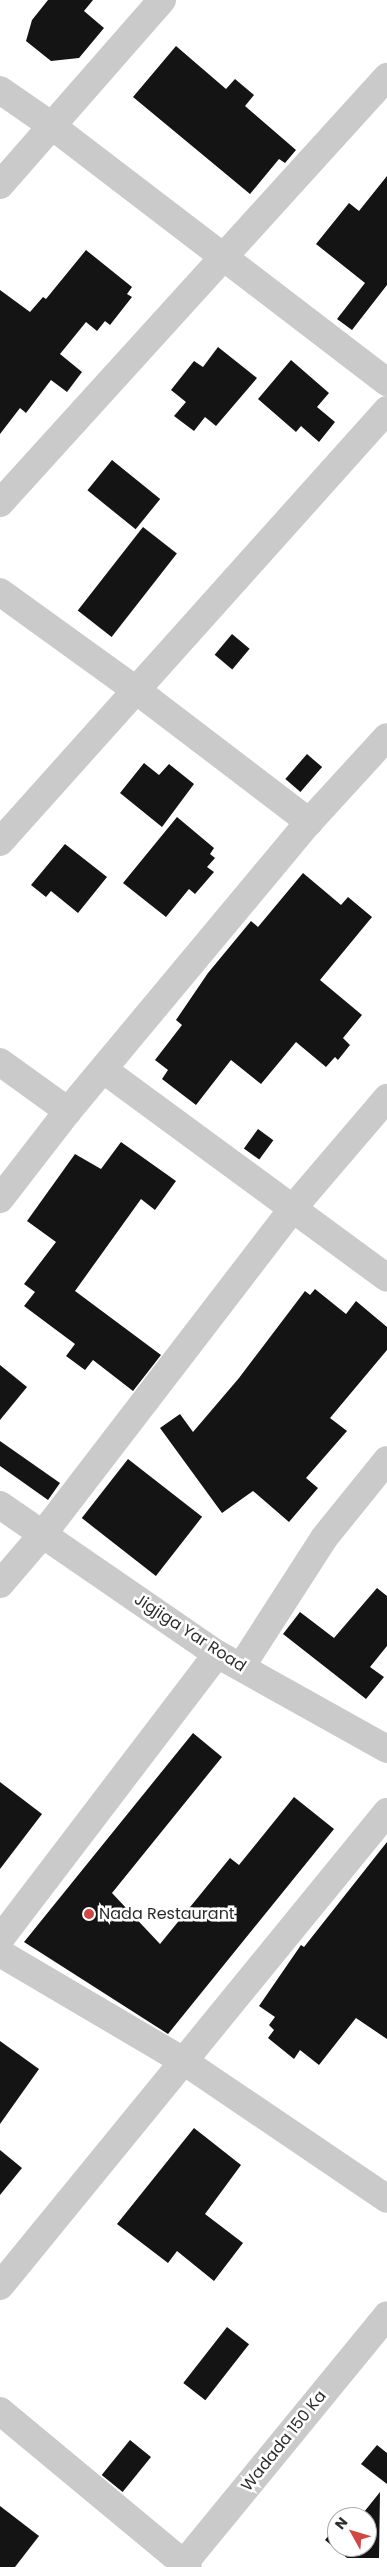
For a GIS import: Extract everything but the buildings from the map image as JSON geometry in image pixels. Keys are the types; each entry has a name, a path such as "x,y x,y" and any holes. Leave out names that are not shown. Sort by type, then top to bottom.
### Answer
{"street":[{"path":"0,185 162,0"},
{"path":"0,503 387,77"},
{"path":"0,90 52,126 387,382"},
{"path":"0,842 387,410"},
{"path":"0,592 136,690 309,822"},
{"path":"0,1199 68,1111 309,822 387,737"},
{"path":"0,1062 68,1111"},
{"path":"104,1070 387,1278"},
{"path":"0,1584 43,1534 293,1208 387,1098"},
{"path":"241,1667 324,1538 387,1460"},
{"name":"Jigjiga Yar Road","path":"0,1505 218,1654 387,1749"},
{"path":"0,1939 218,1654"},
{"path":"0,2286 185,2062 387,1812"},
{"path":"0,1953 185,2062 387,2199"},
{"name":"Wadada 150 Ka","path":"184,2566 387,2315"},
{"path":"0,2411 184,2566"}],"place":[{"name":"Nada Restaurant","path":"89,1914"}]}
